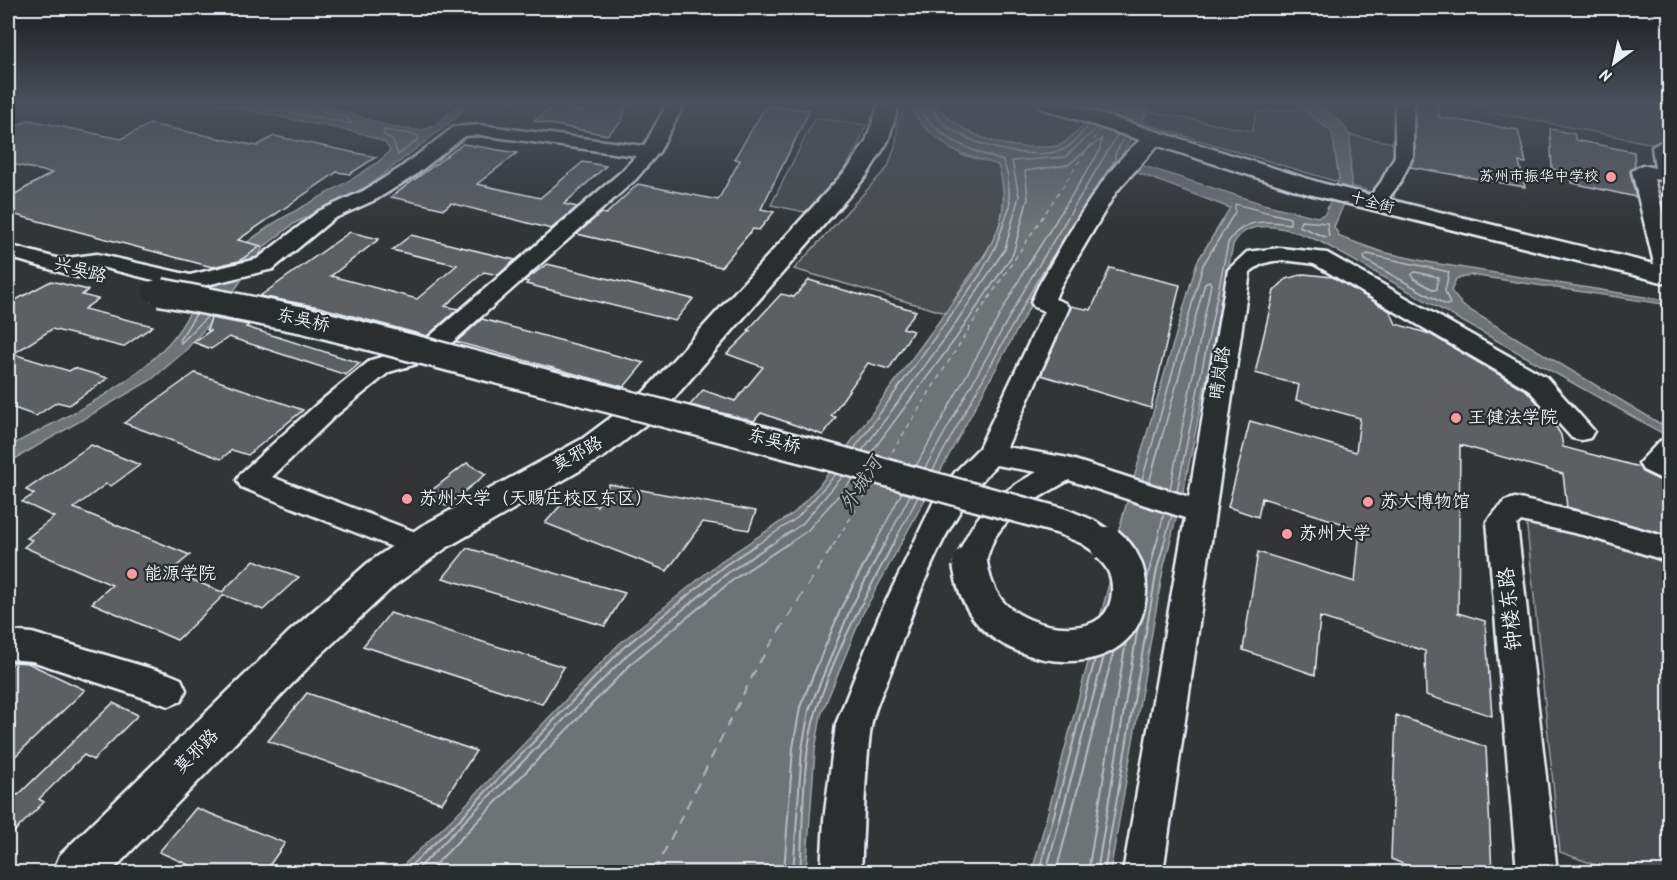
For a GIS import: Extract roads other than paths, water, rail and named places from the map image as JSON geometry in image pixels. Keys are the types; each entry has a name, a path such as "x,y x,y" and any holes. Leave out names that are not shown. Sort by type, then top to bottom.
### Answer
{"main road":[{"name":"莫邪路","path":"78,873 319,629 362,591 420,546 471,514 595,447 623,429 652,403 859,170 874,145"},
{"name":"十全街","path":"1181,145 1353,198 1669,276"}],"street":[{"path":"60,265 97,260 190,282 265,264 326,216 370,195 407,172 442,145"},
{"path":"596,145 650,152"},
{"path":"420,546 251,480 325,411 380,366 411,357 438,342 593,207 650,152 654,145"},
{"path":"841,873 843,820 854,724 896,616 943,511 966,478 990,454 1057,308 1042,302 1049,287 1108,187 1144,145"},
{"path":"1353,198 1390,183 1404,156 1404,145"},
{"path":"1669,276 1642,171 1666,176 1661,147 1670,149"},
{"name":"兴吴路","path":"8,251 153,291"},
{"name":"晴岚路","path":"1143,873 1192,509 1239,270 1255,257 1280,254 1319,258 1537,383 1581,431"},
{"path":"8,271 32,257"},
{"name":"东吴桥","path":"153,291 304,320 826,456 1061,521 1097,536 1116,550 1129,575 1131,584 1129,603 1123,619 1099,639 1058,645 1035,640 1015,632 983,605 971,578 970,563 977,540 992,518 1014,499 1068,468"},
{"path":"990,454 1027,458 1068,468 1192,509"},
{"name":"钟楼东路","path":"1537,873 1502,521 1515,509 1587,525 1670,550"},
{"path":"8,645 32,646 169,690"}],"water":[{"path":"386,145 421,145 368,186 295,223 265,246 218,314 184,352 151,380 8,463 8,447 113,390 151,361 179,330 213,275 245,244 271,225 370,167 390,150"},
{"name":"外城河","path":"946,145 1053,147 1127,145 1121,156 1122,159 1263,204 1317,217 1325,214 1339,179 1334,145 1350,145 1351,187 1334,227 1340,237 1382,252 1433,263 1669,301 1669,305 1471,275 1456,279 1451,291 1463,306 1669,429 1669,437 1321,242 1287,229 1274,227 1250,229 1240,235 1233,245 1186,479 1163,570 1110,872 1032,872 1109,584 1115,543 1197,262 1230,208 1122,167 1042,284 862,615 821,715 815,750 806,872 396,872 454,817 619,644 721,561 794,513 819,486 975,272 996,233 1004,195 998,165 952,150"}],"place":[{"name":"苏州市振华中学校","path":"1611,177"},
{"name":"王健法学院","path":"1456,418"},
{"name":"苏州大学（天赐庄校区东区）","path":"407,499"},
{"name":"苏大博物馆","path":"1368,502"},
{"name":"苏州大学","path":"1287,534"},
{"name":"能源学院","path":"132,574"}]}
